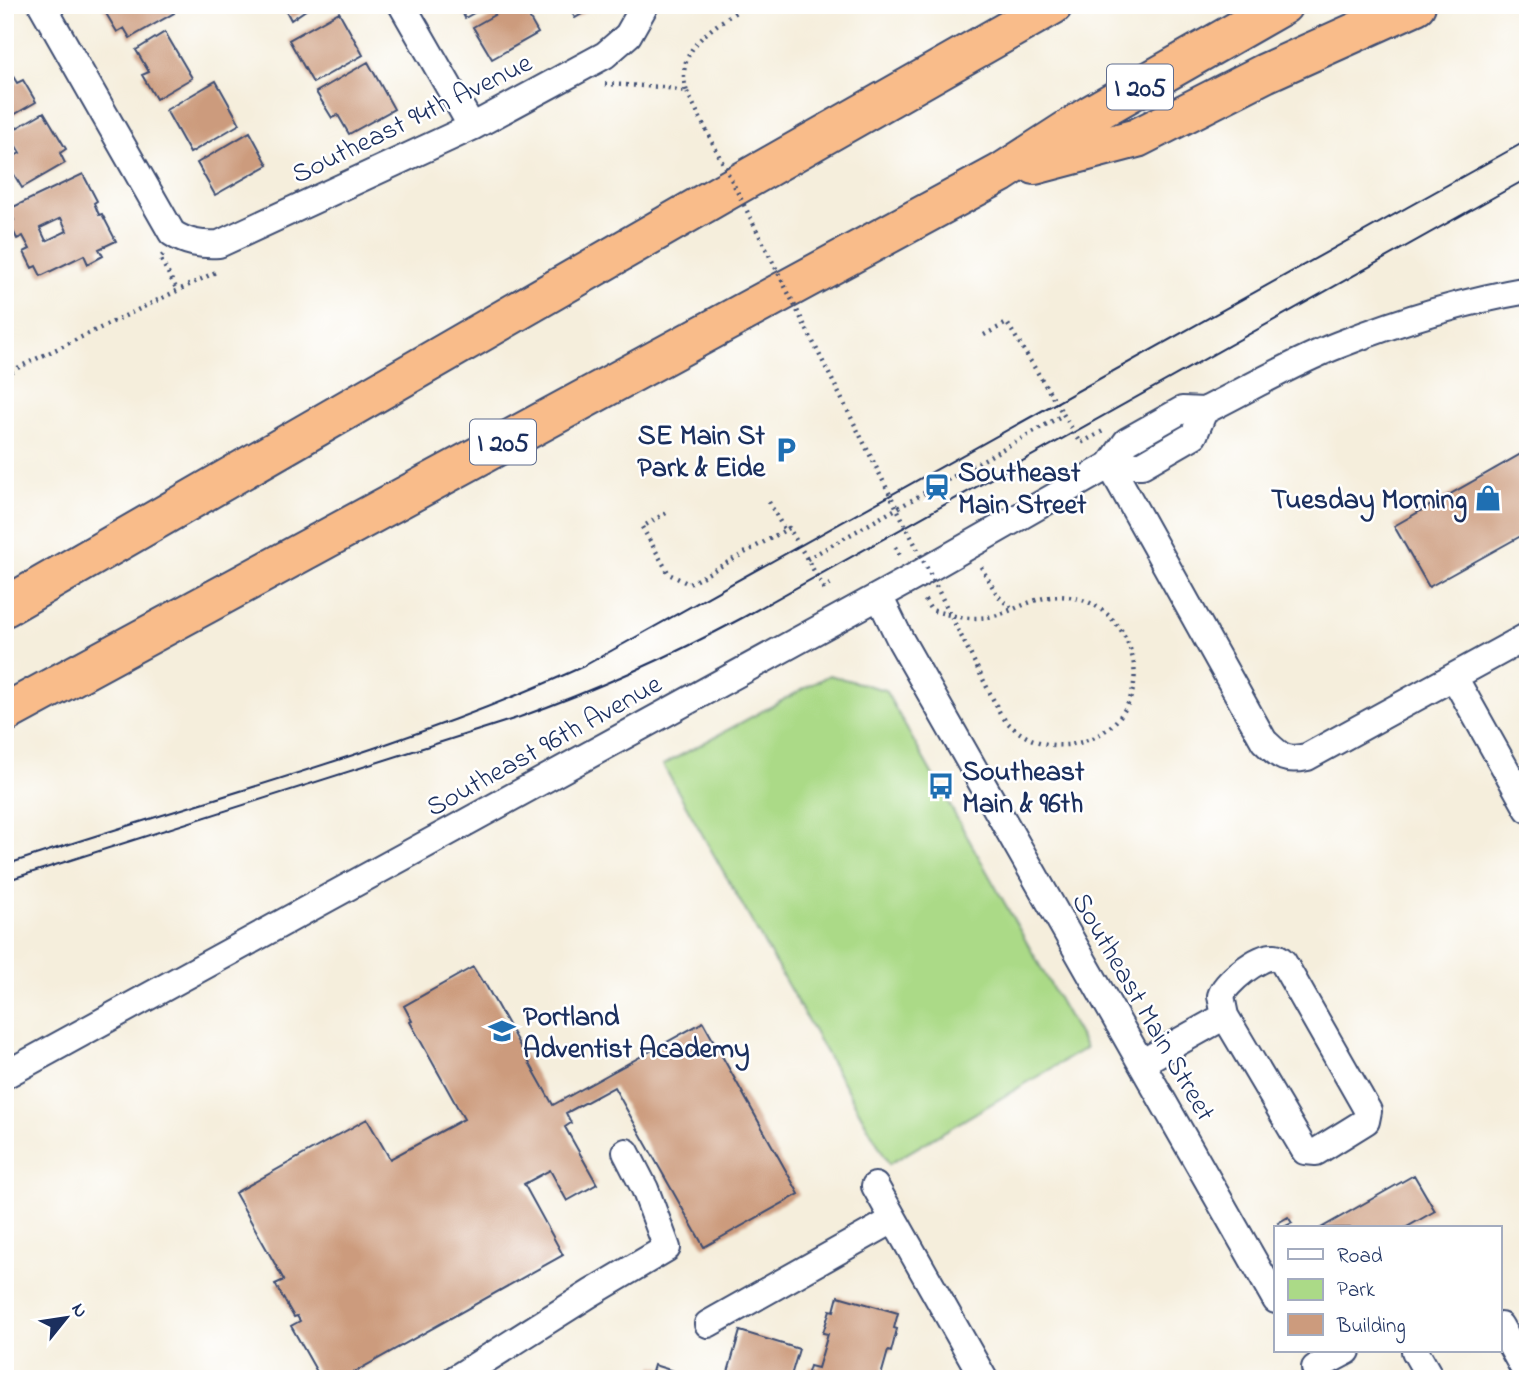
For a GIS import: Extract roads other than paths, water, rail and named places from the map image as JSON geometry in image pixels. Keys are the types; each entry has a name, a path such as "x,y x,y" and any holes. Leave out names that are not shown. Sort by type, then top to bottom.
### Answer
{"highway":[{"name":"I 205","path":"5,713 1001,173 1093,114 1283,5"},
{"path":"1001,173 1137,138 1265,73 1416,5"},
{"path":"5,607 1037,10"}],"street":[{"name":"Southeast 94th Avenue","path":"42,5 172,233 182,240 201,245 219,244 472,127 605,55 628,35 645,5"},
{"path":"402,5 472,127"},
{"name":"Southeast 96th Avenue","path":"5,1075 879,596 1110,465 1127,441 1182,410 1204,411 1336,345 1405,321 1490,296 1528,290"},
{"name":"Southeast 96th Avenue","path":"1110,465 1142,465 1153,459 1194,435 1204,411"},
{"path":"1110,465 1264,741 1279,755 1291,760 1307,757 1528,636"},
{"name":"Southeast Main Street","path":"879,596 901,641 1274,1296"},
{"path":"1454,677 1528,809"},
{"path":"1267,957 1280,959 1368,1111 1366,1121 1316,1152 1305,1151 1225,1016 1221,996 1228,982 1267,957"},
{"path":"1141,1063 1225,1016"},
{"path":"455,1379 667,1248 645,1189 626,1152"},
{"path":"875,1186 984,1379"},
{"path":"708,1324 893,1220"},
{"path":"1502,1330 1528,1376"},
{"path":"1313,1366 1345,1352"},
{"path":"1416,1352 1431,1379"}],"tram line":[{"path":"5,865 371,749 443,724 584,666 1528,140"},
{"path":"5,881 520,717 662,658 744,617 1528,178"}],"place":[{"name":"SE Main St Park & Eide","path":"786,450"},
{"name":"Southeast Main Street","path":"937,487"},
{"name":"Tuesday Morning","path":"1488,498"},
{"name":"Southeast Main & 96th","path":"941,786"},
{"name":"Portland Adventist Academy","path":"502,1031"}]}
